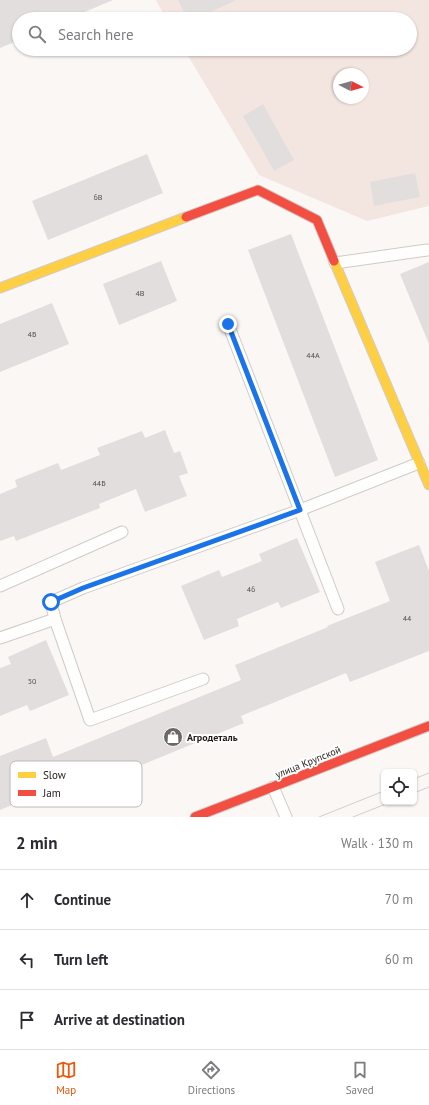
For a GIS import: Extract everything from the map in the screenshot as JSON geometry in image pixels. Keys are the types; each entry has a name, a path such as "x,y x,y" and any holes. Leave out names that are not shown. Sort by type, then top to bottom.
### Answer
{"street":[{"path":"0,288 258,190 317,220 429,485"},
{"name":"улица Крупской","path":"195,817 429,726"}],"lane":[{"path":"335,263 427,250"},
{"path":"228,324 338,609"},
{"path":"203,679 90,720 55,619 51,602 83,588 300,510 419,463"},
{"path":"0,586 122,532"},
{"path":"0,638 55,619"},
{"path":"273,787 286,817"}],"shaded area":[{"path":"156,0 429,0 429,206 367,221 259,175 188,56 417,56 417,12 162,12"}],"building":[{"path":"0,0 113,0 85,12 12,12 12,43 0,48"},
{"path":"178,0 236,0 211,12 184,12"},
{"path":"263,104 294,160 274,171 243,116"},
{"path":"147,154 163,193 48,240 32,201"},
{"path":"415,173 420,197 374,206 370,182"},
{"path":"291,234 378,460 335,477 248,250"},
{"path":"161,261 177,301 119,325 103,284"},
{"path":"429,262 429,344 400,274"},
{"path":"52,303 69,344 0,372 0,324"},
{"path":"165,430 174,453 180,451 188,473 179,476 187,496 145,512 136,489 99,504 100,508 16,541 14,536 0,541 0,494 17,487 15,480 58,463 61,470 100,455 97,448 142,431 145,438"},
{"path":"297,538 320,592 281,608 278,602 237,619 239,626 204,640 181,586 219,570 222,577 262,561 259,554"},
{"path":"419,545 429,571 429,651 350,682 346,673 241,716 244,723 142,765 142,761 10,761 10,806 0,810 0,756 46,738 53,757 241,680 235,665 390,601 375,562"},
{"path":"46,640 69,695 30,711 27,705 0,716 0,668 11,664 8,657"}],"tram line":[{"path":"417,778 429,773"},
{"path":"417,792 429,787"},
{"path":"319,817 381,792"},
{"path":"353,817 383,805"}],"traffic: slow":[{"path":"0,288 186,217"},
{"path":"334,261 429,485"}],"traffic: jam":[{"path":"186,217 258,190 317,220 334,261"},
{"path":"195,817 429,726"}],"place":[{"name":"Агродеталь","path":"173,737"}],"route":[{"path":"51,602 83,588 300,510 228,324"}]}
